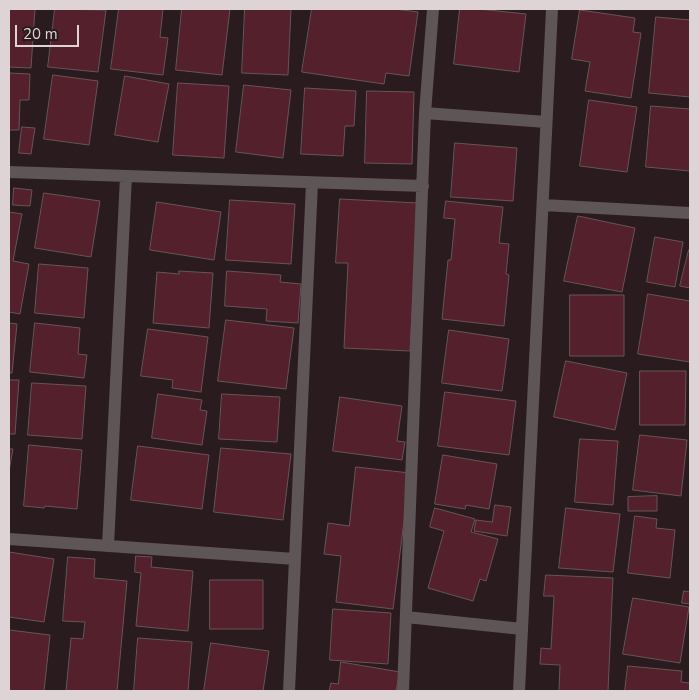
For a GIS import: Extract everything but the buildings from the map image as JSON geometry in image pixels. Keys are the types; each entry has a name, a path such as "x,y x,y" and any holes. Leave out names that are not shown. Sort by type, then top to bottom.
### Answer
{"street":[{"path":"403,691 425,113 433,9"},
{"path":"519,691 552,9"},
{"path":"425,113 546,122"},
{"path":"9,172 423,186"},
{"path":"108,546 126,176"},
{"path":"289,691 312,183"},
{"path":"543,206 690,213"},
{"path":"9,539 295,560"},
{"path":"406,617 522,629"}]}
